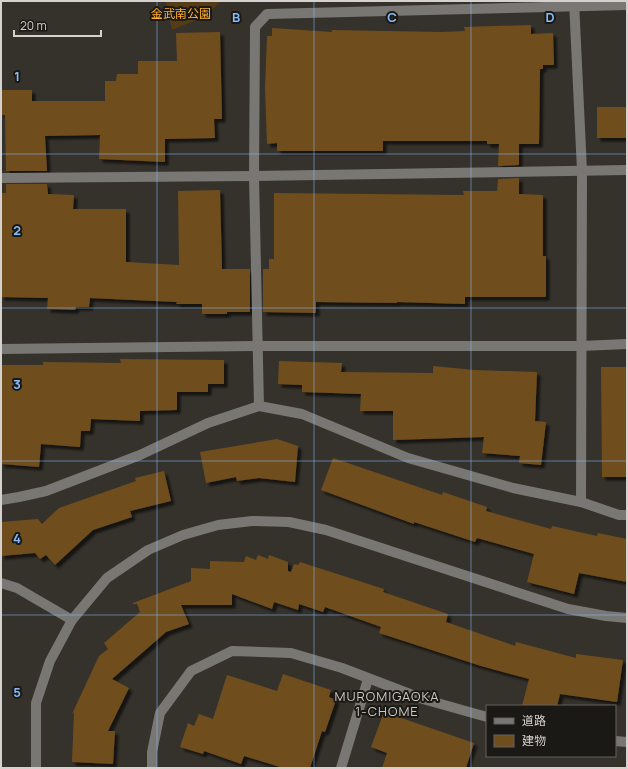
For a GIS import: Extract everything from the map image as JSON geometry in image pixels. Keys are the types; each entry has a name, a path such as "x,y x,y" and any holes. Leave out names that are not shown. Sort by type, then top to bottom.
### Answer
{"street":[{"path":"259,406 254,176 255,27 267,14 574,3 627,5"},
{"path":"574,3 582,171 581,502"},
{"path":"1,178 254,176 627,170"},
{"path":"1,349 258,346 581,346 627,344"},
{"path":"1,500 46,491 140,454 208,423 259,406 302,414 408,458 513,488 581,502 619,515 627,515"},
{"path":"36,768 36,704 50,661 72,620 107,578 148,550 183,535 218,525 252,521 289,522 326,530 568,609 627,618"},
{"path":"1,583 17,588 72,620"},
{"path":"152,768 152,752 160,713 191,670 232,651 291,653 342,668 423,699 486,717"},
{"path":"341,768 368,679"},
{"path":"616,741 627,742"}],"green space":[{"name":"金武南公園","path":"166,1 221,1 206,16 172,30"}],"building":[{"path":"531,25 531,34 553,33 554,65 543,65 543,69 540,69 539,144 519,144 519,165 498,166 499,144 487,144 487,141 383,141 383,151 277,151 277,143 267,144 265,88 267,36 272,36 272,28 332,32 332,30 441,32 465,31 464,27"},
{"path":"220,32 222,119 214,119 215,138 165,139 165,162 99,159 100,135 45,136 47,171 6,171 5,115 1,115 1,90 32,90 32,101 105,101 105,81 116,81 117,74 138,74 138,61 177,61 176,33"},
{"path":"597,107 627,107 627,138 597,138"},
{"path":"519,178 519,194 543,195 543,256 546,256 546,297 465,297 465,304 316,302 316,313 263,312 263,269 269,269 269,259 274,259 274,193 464,195 463,191 497,191 498,179"},
{"path":"6,184 47,184 48,194 74,195 73,209 126,209 126,262 179,265 178,191 220,190 222,269 250,269 250,312 202,314 202,304 176,304 177,302 90,298 89,307 76,307 75,310 47,309 48,298 1,297 1,193 6,193"},
{"path":"120,359 224,360 224,384 208,384 208,392 177,392 177,410 140,411 140,421 91,419 90,431 81,431 80,447 41,444 39,467 1,464 1,365 43,365 43,362 121,363"},
{"path":"279,361 342,363 341,372 433,373 433,366 474,370 537,372 535,421 546,422 541,465 519,463 520,456 482,453 484,437 393,440 393,411 360,411 361,394 302,392 302,385 278,384"},
{"path":"601,367 627,367 627,477 602,477"},
{"path":"277,439 298,446 295,482 259,478 237,481 236,477 206,483 200,452"},
{"path":"333,458 442,495 443,492 487,507 486,511 551,529 552,526 597,536 598,533 627,539 627,582 579,573 574,594 527,582 534,554 477,538 475,542 414,522 414,524 321,490"},
{"path":"164,471 171,501 130,511 132,517 93,530 55,565 46,555 40,559 35,553 1,556 1,522 38,519 42,524 59,508 136,481 135,478"},
{"path":"258,555 268,559 269,555 288,562 288,571 291,572 294,564 298,565 300,562 384,589 383,592 448,614 446,622 515,646 516,642 576,658 576,654 623,660 617,702 560,694 557,705 522,705 529,679 481,666 379,633 381,627 325,607 323,612 299,604 298,610 274,602 272,609 232,594 232,605 181,605 189,624 166,632 112,679 129,688 108,731 115,731 113,764 72,762 74,712 72,714 99,656 108,649 104,643 140,612 137,604 133,603 191,581 191,568 210,569 210,561 244,562 246,556 256,560"},
{"path":"283,674 331,690 329,697 336,700 325,732 322,731 310,768 283,768 244,756 241,764 204,751 203,754 180,747 188,723 194,726 199,714 213,719 227,675 277,691"},
{"path":"384,712 474,743 466,768 382,768 387,753 371,747"}],"district":[{"name":"MUROMIGAOKA 1-CHOME","path":"387,704"}]}
